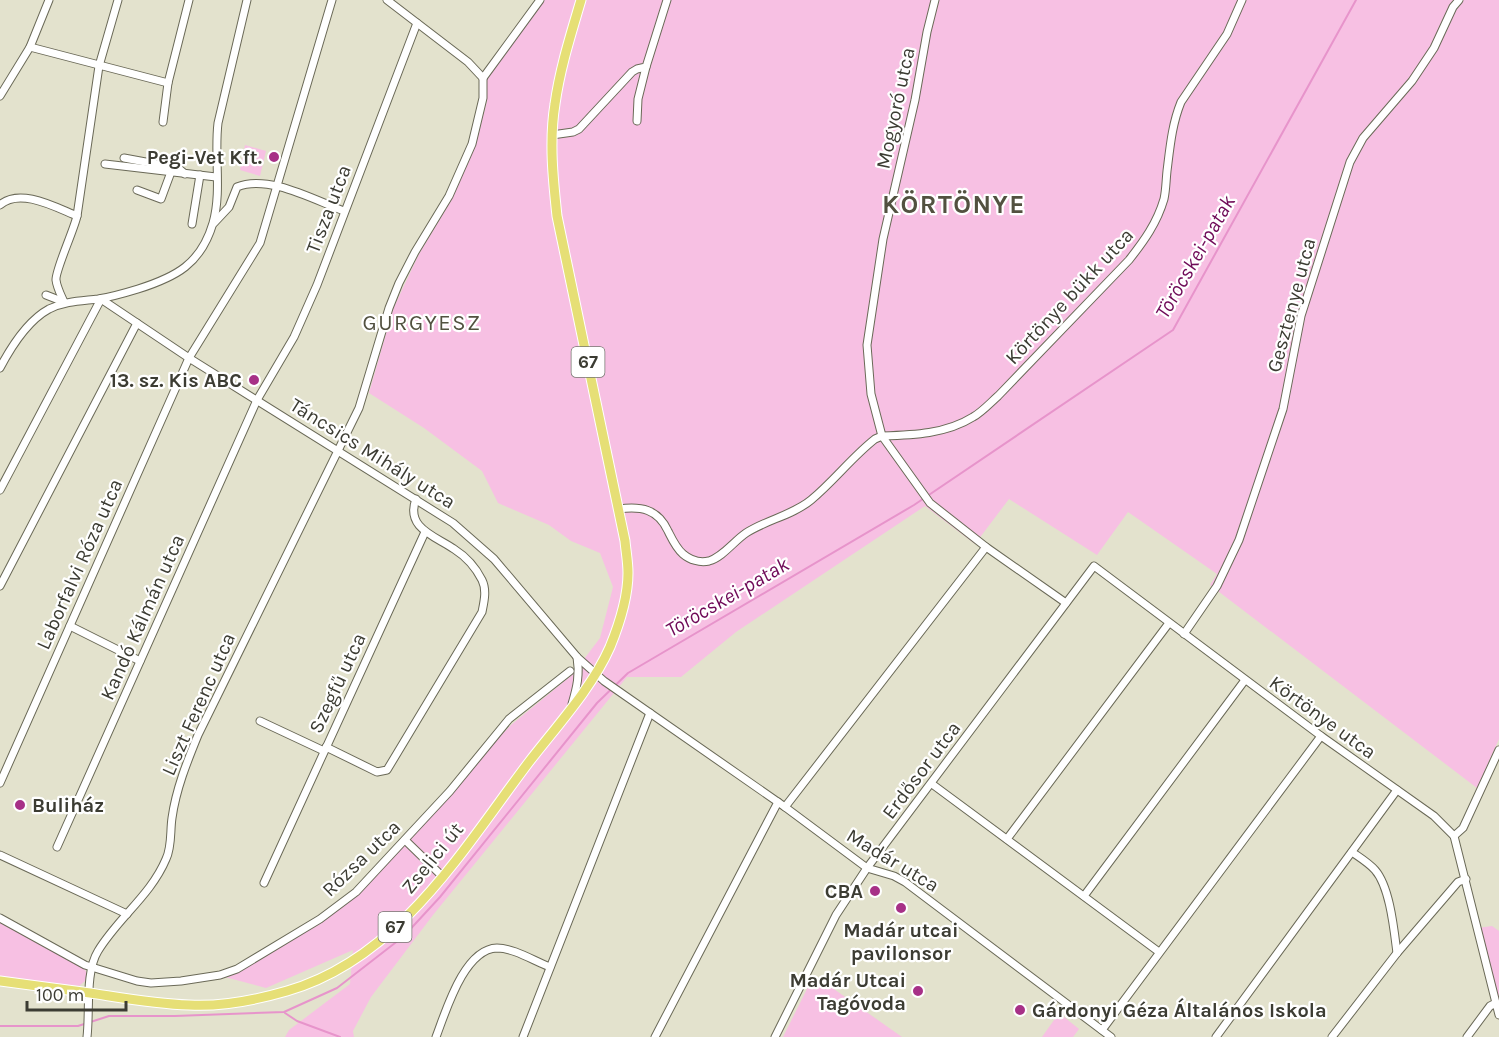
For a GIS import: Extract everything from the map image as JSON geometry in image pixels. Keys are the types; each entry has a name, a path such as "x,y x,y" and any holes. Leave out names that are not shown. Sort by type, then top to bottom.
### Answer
{"main road":[{"name":"67","path":"572,706 595,674 614,636 628,573 619,508 557,216 553,177 554,106 561,67 581,0"},
{"name":"Zselici út","path":"0,981 191,1006 241,1002 288,991 327,975 374,946 422,901 572,706"}],"street":[{"path":"0,96 30,47 49,0"},
{"path":"64,302 57,286 56,275 74,230 99,66 118,0"},
{"path":"163,122 168,82 189,0"},
{"path":"0,368 32,322 48,310 64,302 100,299 151,285 172,277 196,258 206,243 213,224 216,208 215,143 218,123 247,0"},
{"name":"Laborfalvi Róza utca","path":"0,783 189,358 260,243 332,0"},
{"path":"387,0 468,62 483,78 540,0"},
{"path":"637,121 638,99 667,0"},
{"name":"Mogyoró utca","path":"882,436 871,394 867,345 883,239 935,0"},
{"name":"Körtönye bükk utca","path":"882,436 929,433 962,423 975,416 998,396 1146,240 1165,197 1170,141 1176,114 1181,102 1227,34 1242,0"},
{"name":"Gesztenye utca","path":"1184,634 1217,586 1239,540 1283,409 1301,316 1350,162 1363,138 1412,81 1434,48 1453,7 1459,0"},
{"name":"Tisza utca","path":"257,400 294,338 317,285 417,23"},
{"path":"30,47 168,82"},
{"path":"552,135 579,129 632,72 646,67"},
{"name":"Liszt Ferenc utca","path":"87,1035 92,968 97,952 155,881 168,856 172,818 182,773 198,735 362,399 389,308 399,283 449,196 472,144 483,99 483,78"},
{"path":"124,158 178,168 185,174"},
{"path":"105,164 216,177"},
{"path":"137,190 161,199 171,172"},
{"path":"192,224 200,175"},
{"path":"213,224 229,207 237,187 246,184 276,185 344,211"},
{"path":"0,205 3,201 22,197 77,216"},
{"path":"46,295 64,302"},
{"path":"0,490 100,299"},
{"name":"Táncsics Mihály utca","path":"100,299 189,358 453,523 494,559 577,657 595,674"},
{"path":"0,586 137,323"},
{"name":"Kandó Kálmán utca","path":"57,847 257,400"},
{"path":"619,508 647,508 665,524 681,553 689,559 708,561 717,557 755,527 810,501 868,444 882,436 930,503 986,547 1066,603"},
{"path":"260,721 377,772 387,770 475,627 485,598 483,582 473,566 456,550 425,532 416,522 414,516 416,499"},
{"name":"Szegfű utca","path":"264,883 425,532"},
{"path":"785,807 986,547"},
{"name":"Körtönye utca","path":"1094,566 1321,736 1434,816 1454,836"},
{"name":"Erdősor utca","path":"774,1037 836,915 867,868 1094,566"},
{"path":"1007,839 1169,623"},
{"path":"70,626 140,661"},
{"path":"572,706 578,681 577,657"},
{"name":"Rózsa utca","path":"0,918 92,968 126,979 151,982 220,975 237,969 342,904 450,791 509,719 570,671"},
{"name":"Madár utca","path":"595,674 619,693 778,802 867,868 894,876 904,882 1111,1037"},
{"path":"1084,896 1245,680"},
{"path":"523,1037 650,713"},
{"path":"1102,1030 1321,736"},
{"path":"1499,750 1463,828 1454,836 1498,1003 1499,1015"},
{"path":"932,784 1159,952"},
{"path":"1216,1037 1397,790"},
{"path":"655,1037 778,802"},
{"path":"405,840 442,876"},
{"path":"1352,852 1374,868 1381,879 1393,920 1397,953"},
{"path":"0,855 127,914"},
{"path":"1332,1037 1397,953 1458,882 1466,879"},
{"path":"436,1037 462,977 476,957 495,948 507,950 550,967"},
{"path":"1467,1037 1490,1006 1498,1003"}],"shaded area":[{"path":"544,0 1499,0 1499,739 1477,788 1210,585 1217,574 1128,512 1097,555 1009,499 975,544 925,506 736,632 681,677 627,677 433,915 371,997 353,1031 354,1037 285,1037 289,1030 350,984 353,950 266,988 221,976 296,931 354,891 511,725 572,675 600,638 613,587 600,553 571,541 549,525 498,503 482,471 424,428 369,393 393,309 419,254 452,199 476,144 487,101 486,78"},
{"path":"245,145 266,151 260,176 240,170"},
{"path":"0,921 83,966 87,974 85,981 79,986 0,977"},
{"path":"1492,926 1499,931 1499,1015 1478,928"},
{"path":"814,975 902,1037 783,1037"},
{"path":"1059,1013 1079,1029 1073,1037 1042,1037"}],"waterway":[{"name":"Töröcskei-patak","path":"0,1026 78,1026 109,1016 284,1012 337,988 404,936 440,897 597,703 628,673 914,505 1173,330 1356,0"},
{"path":"285,1013 297,1021 340,1037"}],"place":[{"name":"Pegi-Vet Kft.","path":"274,157"},
{"name":"13. sz. Kis ABC","path":"254,380"},
{"name":"Buliház","path":"20,805"},
{"name":"CBA","path":"875,891"},
{"name":"Madár utcai pavilonsor","path":"901,908"},
{"name":"Madár Utcai Tagóvoda","path":"918,991"},
{"name":"Gárdonyi Géza Általános Iskola","path":"1020,1010"}],"district":[{"name":"KÖRTÖNYE","path":"954,204"},
{"name":"GURGYESZ","path":"422,322"}]}
